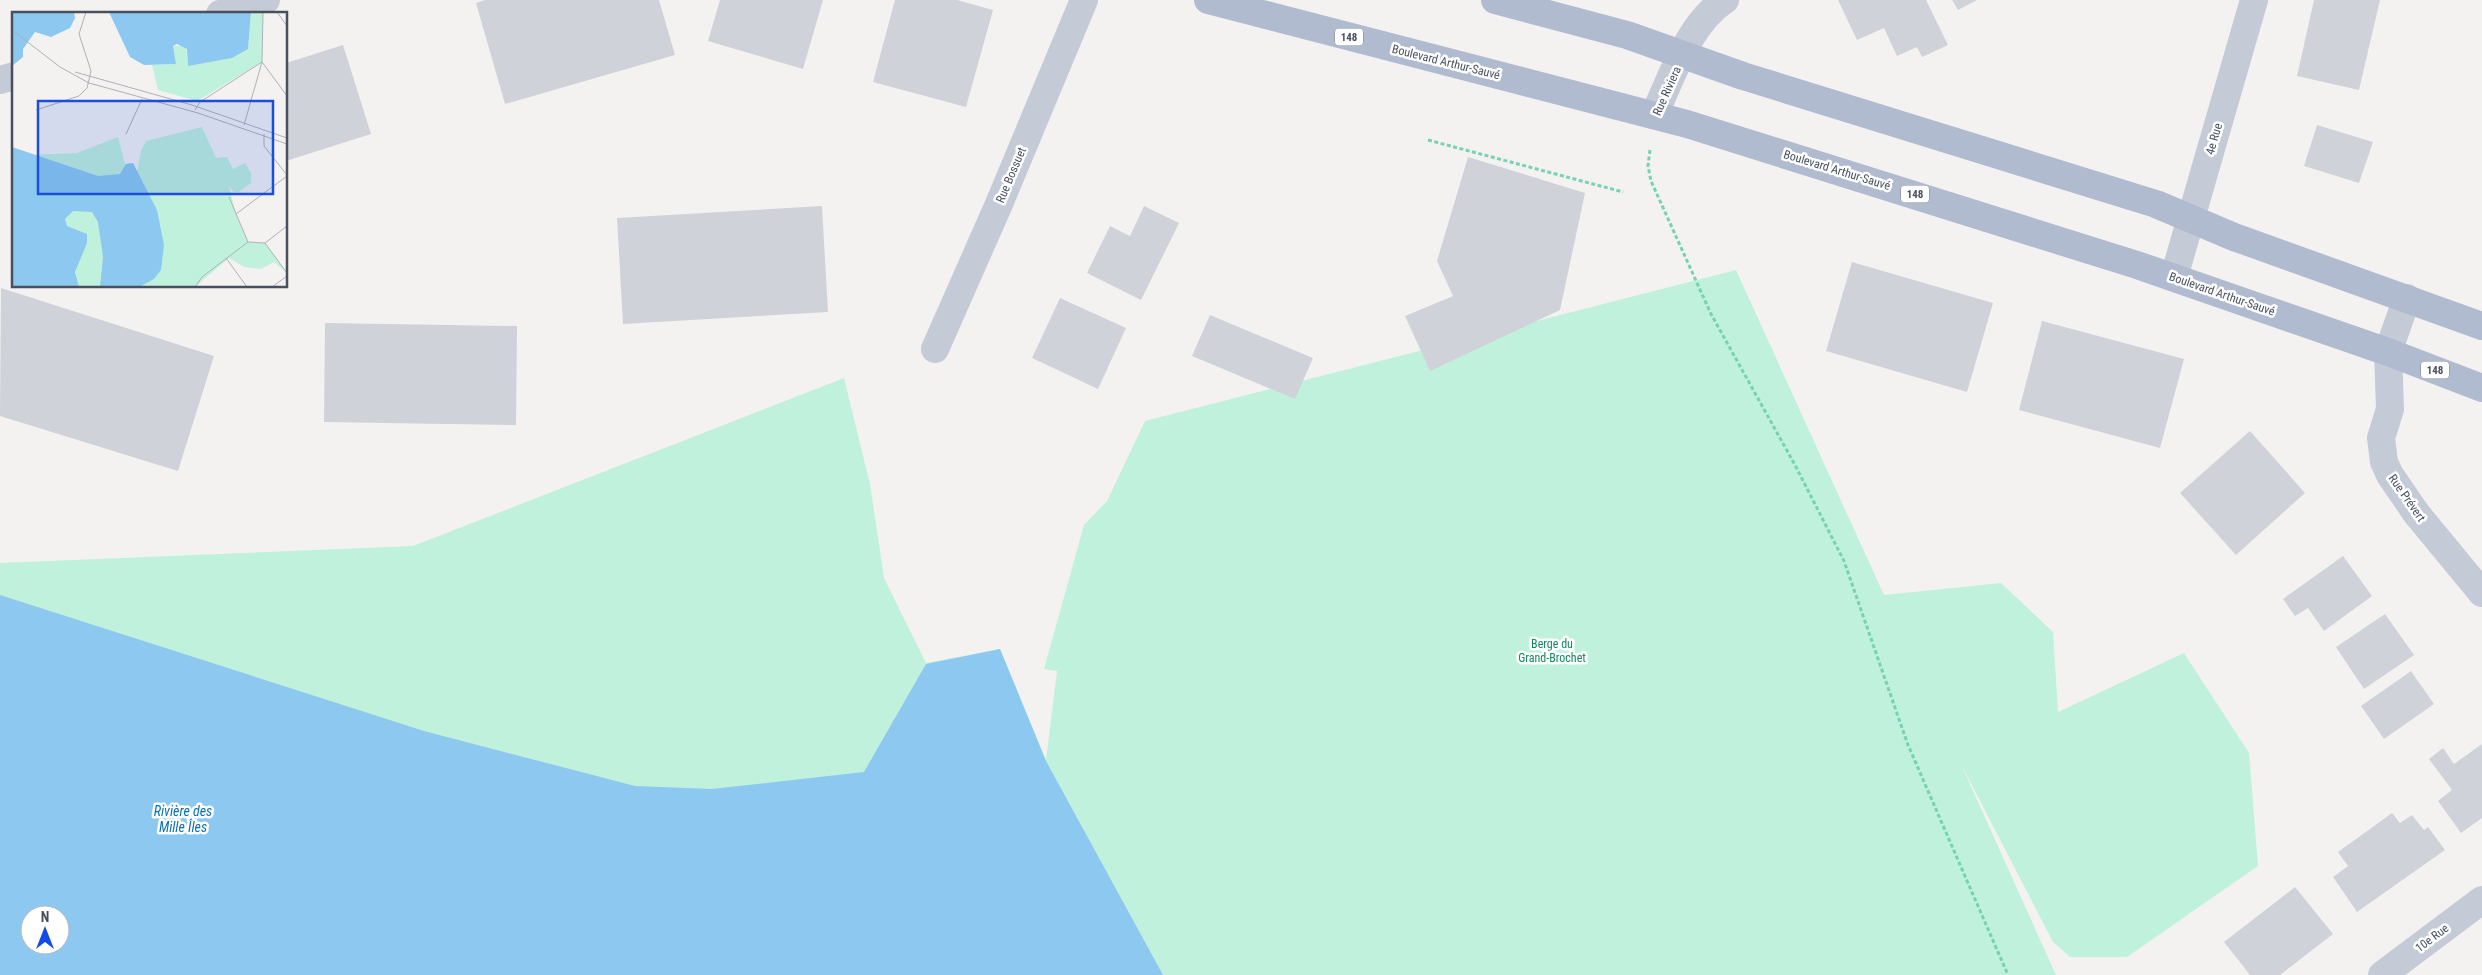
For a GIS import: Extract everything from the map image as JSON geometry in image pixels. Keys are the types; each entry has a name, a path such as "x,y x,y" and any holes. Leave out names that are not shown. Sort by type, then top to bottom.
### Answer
{"main road":[{"name":"Boulevard Arthur-Sauvé","path":"1208,0 1654,114 1899,189 2174,278 2388,352 2482,388"},
{"path":"1495,0 1626,35 1743,76 2156,204 2234,237 2482,326"}],"street":[{"path":"227,12 266,0"},
{"name":"Rue Bossuet","path":"935,349 1002,196 1084,0"},
{"name":"Rue Riviera","path":"1654,114 1683,54 1704,17 1724,0"},
{"name":"4e Rue","path":"2174,278 2254,0"},
{"name":"Rue Prévert","path":"2407,298 2388,352 2390,409 2381,438 2384,462 2390,475 2416,513 2482,594"},
{"name":"10e Rue","path":"2382,975 2482,900"}],"path":[{"name":"Rue Riviera","path":"1654,114 1648,166 1657,195 1712,314 1795,465 1844,561 1908,745 2008,975"},
{"path":"1428,140 1623,192"}],"green space":[{"name":"Berge du Grand-Brochet","path":"1736,270 1884,595 2001,583 2053,632 2058,712 2184,653 2249,753 2258,866 2127,957 2070,957 2053,942 1961,764 2056,975 134,975 0,696 0,563 413,546 844,378 870,484 884,578 926,663 1000,649 1046,760 1057,671 1044,669 1084,525 1107,501 1145,421"}],"water":[{"name":"Rivière des Mille Îles","path":"0,595 424,731 635,786 712,789 864,772 926,664 1000,649 1046,761 1163,975 0,975"}],"building":[{"path":"485,0 659,0 675,55 505,104 476,3"},
{"path":"720,0 823,0 803,69 708,41"},
{"path":"895,0 957,0 993,10 966,107 873,82"},
{"path":"1838,0 1926,0 1948,45 1922,57 1917,47 1897,56 1884,28 1857,40"},
{"path":"1952,0 1977,0 1958,10"},
{"path":"2314,0 2380,0 2359,90 2297,76"},
{"path":"343,45 371,134 288,160 288,62"},
{"path":"2317,125 2373,142 2359,183 2304,166"},
{"path":"1468,157 1585,193 1560,310 1430,371 1405,316 1453,296 1437,261"},
{"path":"822,206 828,312 623,324 617,218"},
{"path":"1144,206 1179,223 1141,300 1087,273 1110,226 1130,236"},
{"path":"1852,262 1993,303 1967,392 1826,351"},
{"path":"1,288 214,356 178,471 0,416"},
{"path":"1060,298 1126,328 1098,389 1032,358"},
{"path":"1210,315 1313,358 1295,399 1192,356"},
{"path":"2042,321 2184,359 2160,448 2019,410"},
{"path":"325,323 517,326 516,425 324,422"},
{"path":"2250,431 2305,493 2236,555 2180,493"},
{"path":"2343,556 2372,596 2324,631 2308,608 2295,616 2283,599"},
{"path":"2385,614 2414,655 2364,689 2336,647"},
{"path":"2411,671 2434,704 2384,739 2361,706"},
{"path":"2482,744 2482,818 2461,833 2438,801 2452,790 2429,759 2443,748 2454,764"},
{"path":"2392,813 2400,823 2412,815 2424,830 2428,827 2445,850 2357,912 2333,877 2348,866 2338,852"},
{"path":"2295,887 2333,934 2280,975 2250,975 2224,942"}]}
